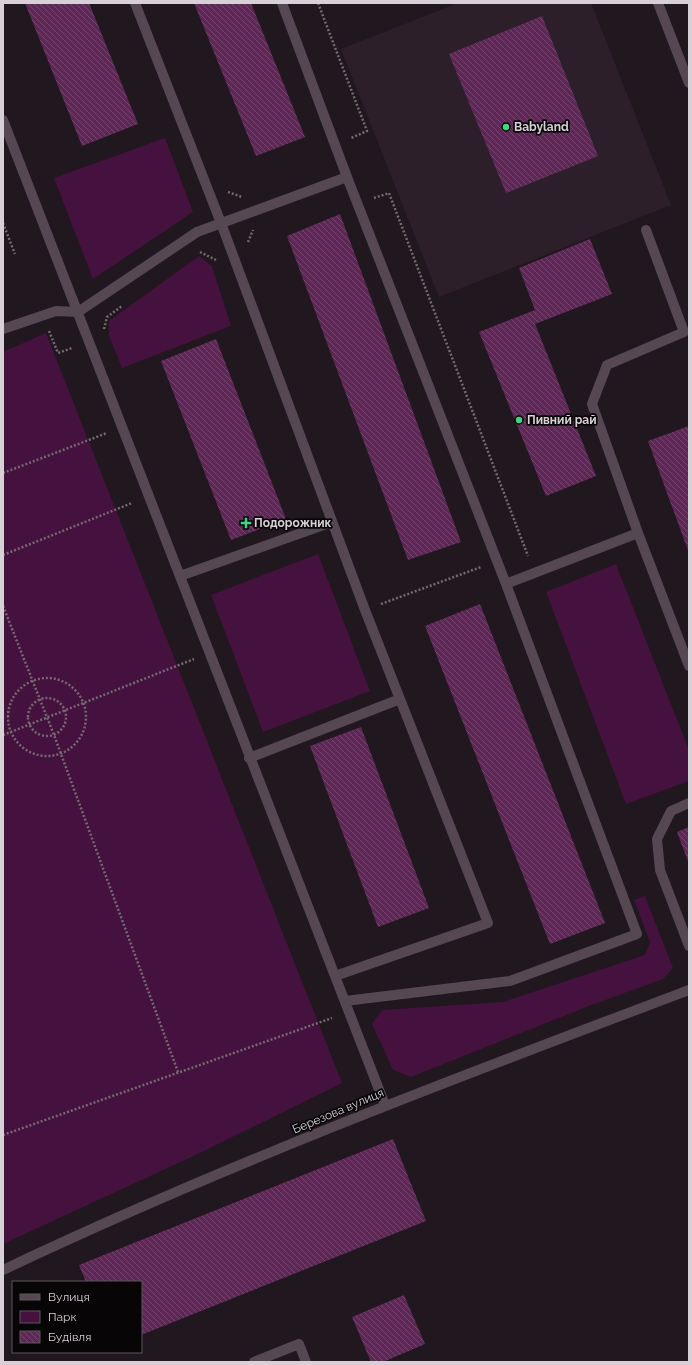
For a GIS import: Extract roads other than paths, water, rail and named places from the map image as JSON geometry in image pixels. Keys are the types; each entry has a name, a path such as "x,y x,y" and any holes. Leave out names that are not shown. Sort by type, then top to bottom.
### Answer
{"street":[{"path":"135,3 221,223 365,610 488,923 335,976"},
{"path":"282,3 334,144 506,584 637,934 510,981 345,1001"},
{"path":"658,3 689,83"},
{"path":"3,120 249,758 385,1105"},
{"path":"3,329 56,311 78,312 197,232 347,177"},
{"path":"646,230 686,333 607,365 592,404 638,533 689,666"},
{"path":"180,576 332,522"},
{"path":"506,584 638,533"},
{"path":"249,758 400,699"},
{"path":"689,803 671,811 657,839 660,870 689,946"},
{"name":"Березова вулиця","path":"3,1270 79,1234 385,1105 689,990"},
{"path":"254,1362 299,1344 306,1362"}],"place":[{"name":"Babyland","path":"506,127"},
{"name":"Пивний рай","path":"519,420"},
{"name":"Подорожник","path":"246,523"}]}
